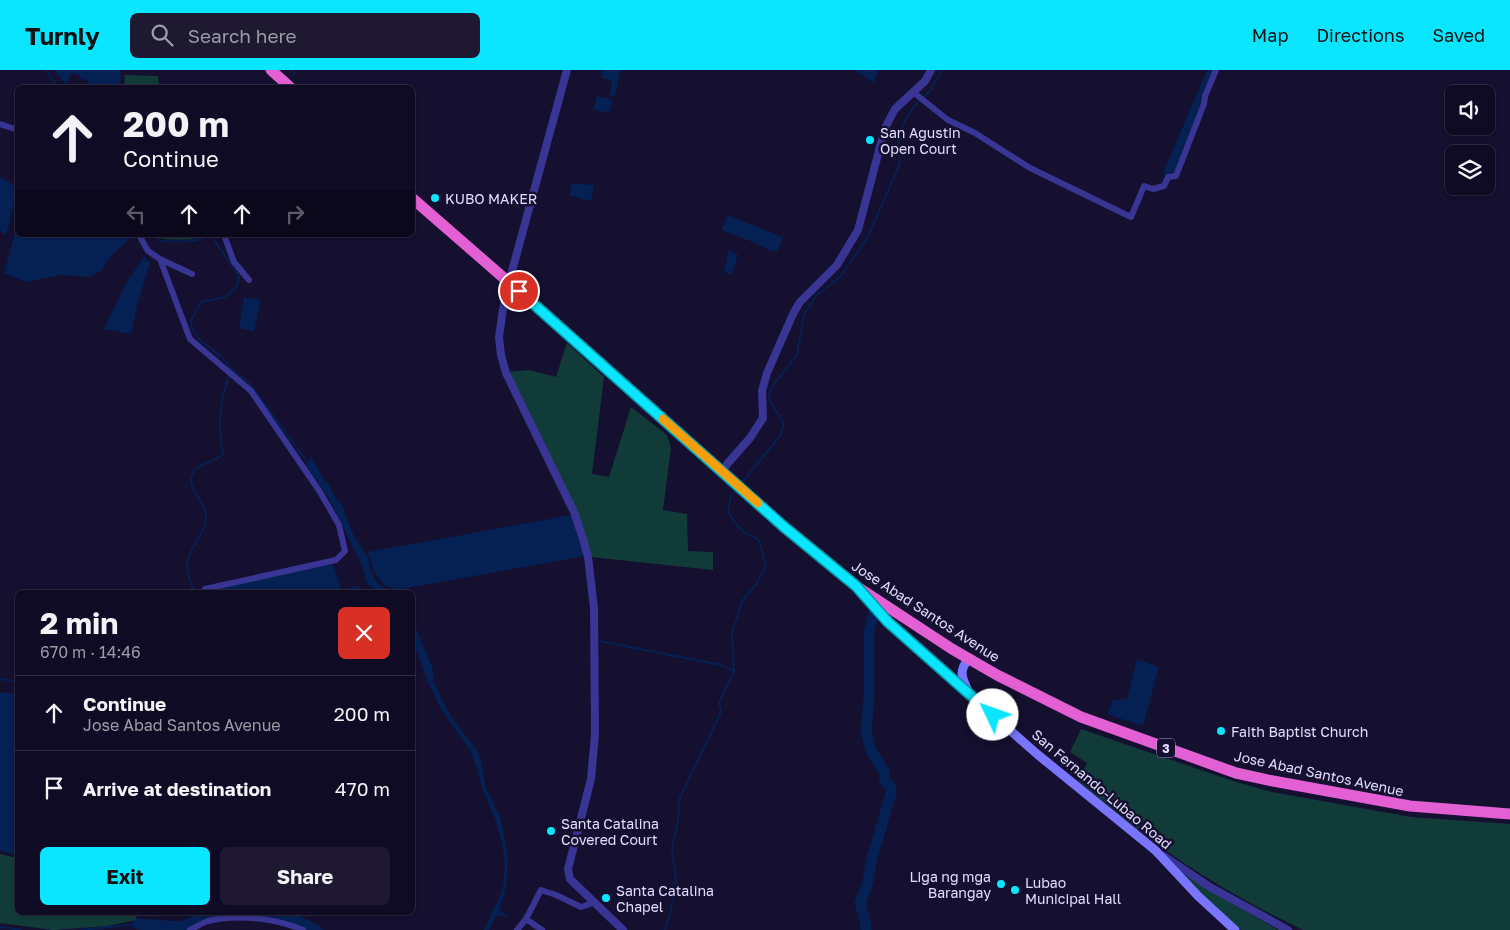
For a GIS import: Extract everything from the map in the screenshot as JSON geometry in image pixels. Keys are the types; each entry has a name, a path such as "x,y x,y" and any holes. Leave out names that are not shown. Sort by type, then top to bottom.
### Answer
{"highway":[{"path":"271,70 287,85"},
{"name":"Jose Abad Santos Avenue","path":"415,201 783,526 856,586 969,658 1022,688 1080,717 1236,773 1410,806 1510,814"}],"main road":[{"name":"San Fernando-Lubao Road","path":"856,586 888,622 969,694 1037,754 1158,853 1198,896 1235,930"},
{"path":"969,658 961,672 969,694"}],"street":[{"path":"567,70 509,282 499,337 501,355 506,372 574,512 588,557 594,608 595,734 591,779 568,870 570,879 623,930"},
{"path":"722,472 750,438 763,418 762,391 767,374 800,302 836,265 858,230 886,128 895,109 916,94 930,70"},
{"path":"916,94 948,120 975,133 1030,168 1131,217 1144,186 1153,189 1164,186 1168,177 1176,176 1216,70"},
{"path":"0,124 15,129"},
{"path":"140,237 148,251 160,259 192,274"},
{"path":"225,237 234,262 249,280"},
{"path":"160,259 190,339 251,391 320,492 339,525 345,551 336,560 206,589"},
{"path":"1158,853 1210,887 1288,930"},
{"path":"517,930 526,919 541,890 581,907 593,903"},
{"path":"190,930 207,922 240,918 273,922 294,926 303,930"},
{"path":"526,919 542,930"}],"green space":[{"path":"125,75 158,76 159,85 124,85"},
{"path":"161,237 199,237 179,240 162,239"},
{"path":"567,343 604,377 592,474 609,477 631,407 667,435 671,448 663,510 687,514 688,551 713,552 713,570 591,557 577,511 508,372 529,370 556,377"},
{"path":"1081,729 1233,781 1272,792 1411,817 1510,824 1510,930 1303,930 1249,902 1178,859 1078,781 1087,763 1070,752"},
{"path":"0,854 15,858 15,915 136,915 136,920 108,926 53,930 0,923"},
{"path":"1187,874 1207,889 1278,930 1241,930 1184,878"}],"water":[{"path":"54,70 121,70 120,85 88,85 88,80 81,79 79,75 72,73 66,85"},
{"path":"602,70 621,70 615,96 610,95 612,80 601,78"},
{"path":"854,70 878,70 874,83"},
{"path":"1207,70 1214,70 1175,174 1167,175 1163,173"},
{"path":"597,96 613,100 609,113 593,109"},
{"path":"0,177 15,186 15,200 6,235 0,231"},
{"path":"572,183 592,185 594,187 591,200 569,195"},
{"path":"727,215 783,237 778,251 770,251 722,230"},
{"path":"15,232 15,237 133,237 112,255 102,271 89,277 61,275 26,282 4,273"},
{"path":"729,250 738,254 732,275 724,271"},
{"path":"144,256 150,263 131,334 104,329 125,285"},
{"path":"244,297 261,300 254,332 239,328"},
{"path":"311,458 336,499 342,504 352,532 368,558 370,569 375,579 382,587 393,590 375,590 367,583 362,566 340,520 327,495 306,465"},
{"path":"572,515 586,556 396,590 384,585 374,571 368,552"},
{"path":"333,564 342,590 208,590"},
{"path":"359,586 362,590 342,590"},
{"path":"415,627 432,667 433,680 444,704 452,718 479,753 487,790 494,807 498,811 507,860 506,885 499,910 508,917 499,915 495,917 489,930 484,930 503,886 505,865 502,842 494,816 482,788 471,751 441,709 428,682 415,646"},
{"path":"1137,659 1159,667 1143,726 1107,714 1113,700 1127,699"},
{"path":"0,692 15,694 15,855 0,850"}],"waterway":[{"path":"46,70 56,85"},
{"path":"292,70 294,75"},
{"path":"744,480 780,436 784,424 769,399 771,388 797,355 804,314 818,294 840,277 868,237 900,163 899,138 906,118 915,105 930,91 942,70"},
{"path":"157,237 160,241 179,242 192,241 204,237"},
{"path":"212,237 239,276 237,286 225,297 201,302 191,320 192,329 202,342 224,359 231,369 249,383 308,463"},
{"path":"193,590 187,563 204,528 206,517 203,505 191,483 191,477 197,468 223,454 220,413 230,374"},
{"path":"665,930 671,910 676,879 672,852 678,823 679,800 721,712 719,703 734,671 732,633 742,601 757,583 766,566 759,540 740,529 728,511 731,495"},
{"path":"866,930 860,903 868,882 871,862 891,793 891,788 885,781 884,771 871,751 866,731 869,697 869,632 874,612"},
{"path":"600,641 721,665 734,671"},
{"path":"0,679 15,682"},
{"path":"81,930 138,924 137,915"},
{"path":"138,924 182,927 210,915"},
{"path":"284,915 317,930"},
{"path":"0,927 21,930"}],"slow traffic":[{"path":"663,419 758,503"}],"place":[{"name":"San Agustin Open Court","path":"870,140"},
{"name":"KUBO MAKER","path":"435,198"},
{"name":"Faith Baptist Church","path":"1221,731"},
{"name":"Santa Catalina Covered Court","path":"551,831"},
{"name":"Liga ng mga Barangay","path":"1001,884"},
{"name":"Lubao Municipal Hall","path":"1015,890"},
{"name":"Santa Catalina Chapel","path":"606,898"}],"route":[{"path":"519,291 783,526 856,586 888,622 993,715"}]}
